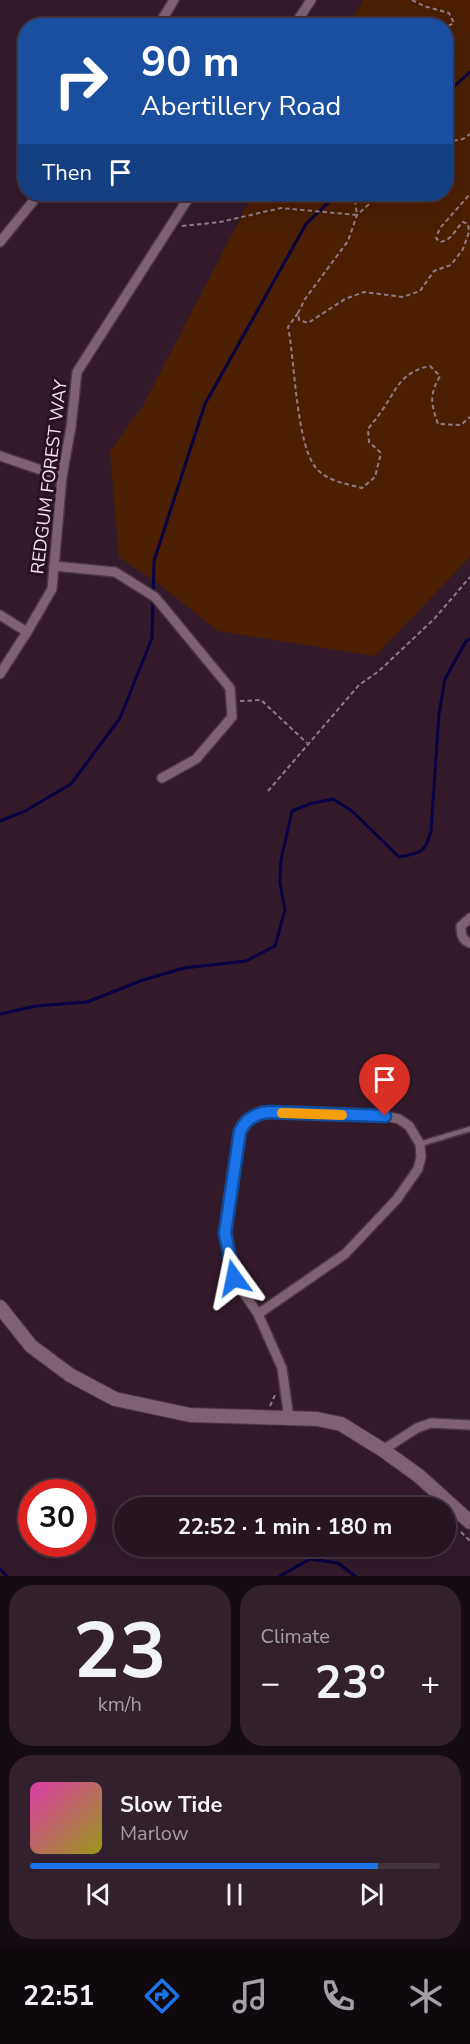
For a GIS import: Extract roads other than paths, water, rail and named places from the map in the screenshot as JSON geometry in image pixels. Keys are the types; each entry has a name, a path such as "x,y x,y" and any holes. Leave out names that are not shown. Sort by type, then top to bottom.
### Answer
{"street":[{"path":"163,18 174,0"},
{"path":"299,18 311,0"},
{"path":"0,242 33,201"},
{"name":"REDGUM FOREST WAY","path":"0,674 52,589 62,477 71,427 77,372 186,201"},
{"path":"0,456 62,477"},
{"path":"54,566 115,572 155,597 230,688 232,717 196,759 162,778"},
{"path":"0,615 27,632"},
{"path":"470,918 461,926 461,934 464,940 470,943"},
{"path":"258,1314 345,1254 397,1199 418,1169 421,1157 420,1144 409,1126 399,1119 385,1116 269,1112 260,1112 244,1124 238,1143 225,1233 234,1278 258,1314 282,1368 289,1419"},
{"path":"0,1307 31,1346 70,1375 115,1399 190,1415 316,1419 341,1424 384,1450 419,1476 470,1522"},
{"path":"384,1450 417,1428 431,1422 470,1425"}],"lane":[{"path":"420,1144 470,1129"}],"waterway":[{"path":"453,88 470,72"},
{"path":"0,821 25,811 71,784 120,718 152,638 154,561 205,404 306,224 330,201"},
{"path":"0,1014 36,1006 87,1002 143,980 184,968 246,961 275,946 285,910 280,883 281,860 292,811 309,804 333,799 352,811 399,857 421,851 427,844 431,831 439,714 445,679 466,641 470,639"},
{"path":"280,1576 310,1559 338,1563 355,1576"},
{"path":"0,1569 7,1576"}]}
